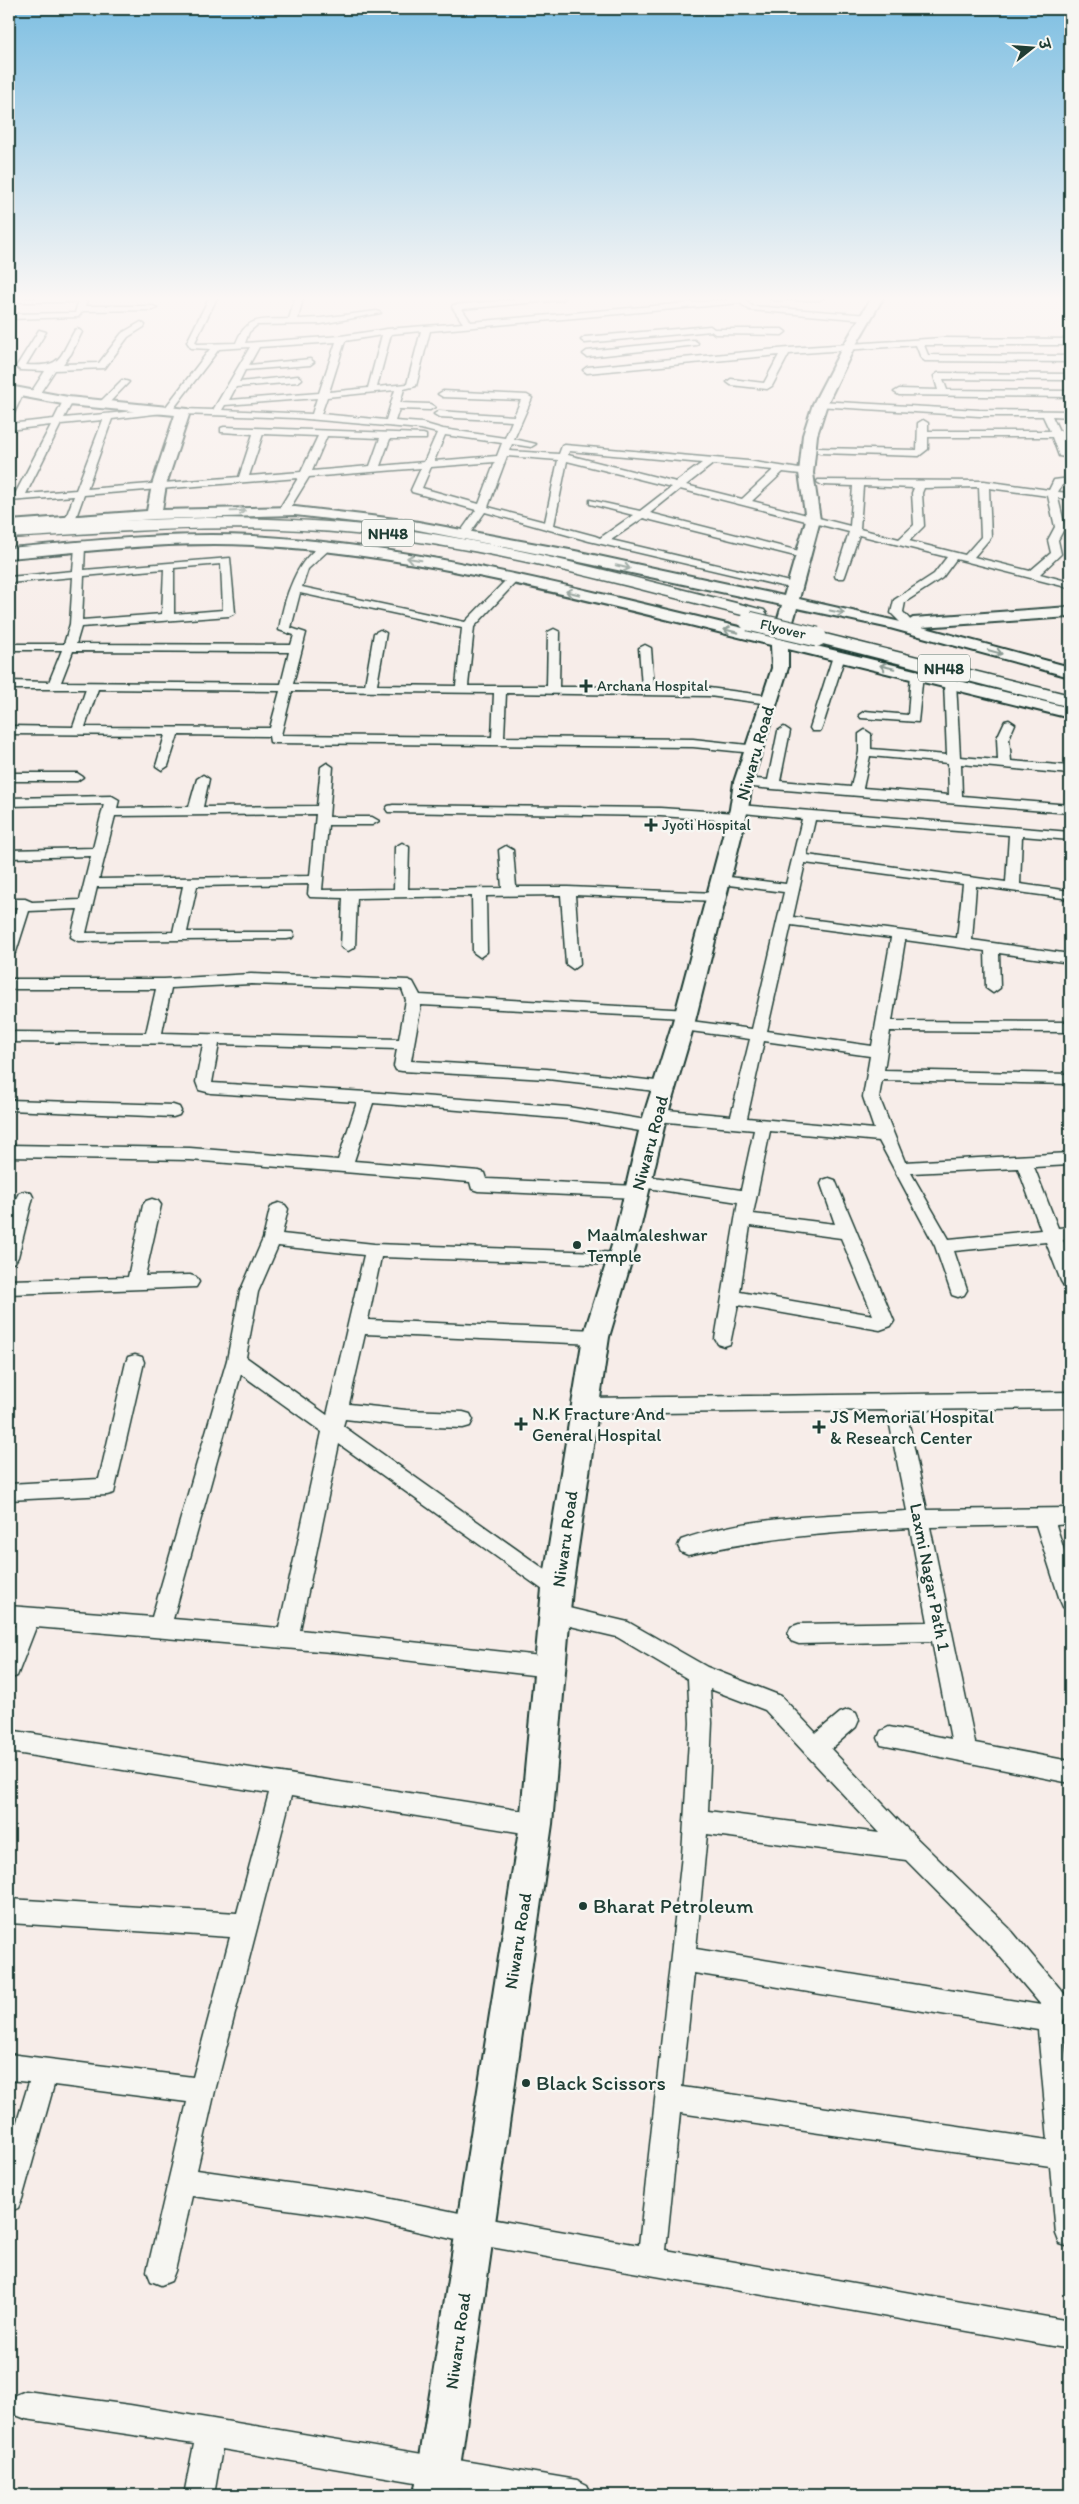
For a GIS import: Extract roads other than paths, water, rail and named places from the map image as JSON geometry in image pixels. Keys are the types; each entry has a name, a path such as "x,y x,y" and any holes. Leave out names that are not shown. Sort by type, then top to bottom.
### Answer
{"highway":[{"name":"NH48","path":"9,533 194,523 293,525 354,529 404,535 504,553 754,618"},
{"name":"NH48","path":"9,543 204,532 296,535 365,540 404,544 479,558 754,618"},
{"name":"Flyover","path":"754,618 819,633"},
{"name":"NH48","path":"819,633 1070,688"},
{"name":"NH48","path":"819,633 1070,701"}],"street":[{"path":"14,498 61,415"},
{"path":"9,427 58,421 85,415"},
{"path":"70,520 104,415"},
{"path":"154,514 159,485 182,415"},
{"path":"259,415 316,416 422,426 440,435"},
{"path":"390,423 392,415"},
{"path":"452,415 518,419"},
{"path":"464,534 483,507 520,415"},
{"path":"820,415 810,435 806,473 826,540"},
{"path":"819,521 822,482 820,438 824,415"},
{"path":"820,450 919,453 924,450 925,434 922,415"},
{"path":"1047,415 1056,434 1062,454 1070,455"},
{"path":"224,430 386,436 440,435 508,441 564,452 679,485 1070,585"},
{"path":"242,480 259,431"},
{"path":"283,511 305,474 324,433"},
{"path":"925,434 1070,434"},
{"path":"440,435 416,490 483,507 1070,672"},
{"path":"374,468 386,436"},
{"path":"14,498 564,452 781,468 806,473"},
{"path":"549,526 564,452"},
{"path":"602,542 642,514 709,462"},
{"path":"744,502 781,468"},
{"path":"1032,575 1056,554 1053,540 1060,527 1052,494 1058,482 1070,481"},
{"path":"822,482 920,485 984,484 1070,496"},
{"path":"840,576 855,530 858,484"},
{"path":"967,559 986,537 984,484"},
{"path":"902,542 919,526 917,493 920,485"},
{"path":"594,502 803,555"},
{"path":"9,525 154,514 283,511 344,516 464,534 799,597"},
{"name":"Niwaru Road","path":"436,2483 536,1824 557,1601 596,1337 620,1258 655,1121 684,1019 753,750 785,652 799,597 803,555 819,521"},
{"path":"9,553 173,540 250,541 327,547 456,566 513,579 785,652 839,656 1070,713"},
{"path":"53,686 70,647 76,624 80,547"},
{"path":"327,547 303,568 296,589 285,630 300,633 274,738 693,744 753,750"},
{"path":"899,624 897,613 900,600 938,576 954,556"},
{"path":"9,580 226,560 229,613 76,624"},
{"path":"168,617 169,565"},
{"path":"462,690 468,626 513,579"},
{"path":"296,589 468,626"},
{"path":"899,624 1068,613"},
{"path":"554,632 554,691"},
{"path":"370,689 380,633"},
{"path":"9,647 296,649"},
{"path":"645,648 648,690"},
{"path":"816,728 839,656"},
{"path":"865,715 914,719 917,674"},
{"path":"950,682 956,801"},
{"path":"9,685 500,691 648,690 709,692 770,700"},
{"path":"78,730 93,686"},
{"path":"498,741 500,691"},
{"path":"1005,765 1002,738 1009,724"},
{"path":"9,730 276,732"},
{"path":"162,766 173,730"},
{"path":"773,785 784,731"},
{"path":"856,792 865,752 865,734"},
{"path":"865,752 1070,770"},
{"path":"327,767 315,894 792,889"},
{"path":"9,777 77,778"},
{"path":"195,811 203,779"},
{"path":"739,803 773,785 1070,810"},
{"path":"9,802 112,800 76,942 180,935 287,935"},
{"path":"393,809 660,812 739,803 810,816 1070,836"},
{"path":"109,812 195,811 322,816 372,821"},
{"path":"738,1122 757,1034 810,816"},
{"path":"1013,886 1016,832"},
{"path":"401,893 402,847"},
{"path":"506,850 509,892"},
{"path":"9,854 99,852"},
{"path":"800,858 1070,895"},
{"path":"91,883 316,880"},
{"path":"964,943 970,881"},
{"path":"180,935 191,882"},
{"path":"568,891 573,964"},
{"path":"478,892 480,952"},
{"path":"348,947 350,894"},
{"path":"9,903 25,903 9,952"},
{"path":"24,907 86,904"},
{"path":"785,920 1070,959"},
{"path":"899,935 871,1097 885,1136 900,1168 944,1246 958,1290"},
{"path":"992,948 993,988"},
{"path":"9,984 164,984 251,979 408,985 414,1000 402,1066 547,1074 665,1087"},
{"path":"153,1038 164,984"},
{"path":"414,1000 684,1019 757,1034 879,1052"},
{"path":"883,1026 1070,1027"},
{"path":"9,1037 212,1039 406,1044"},
{"path":"212,1039 205,1086 366,1096 655,1121 738,1122 885,1136"},
{"path":"875,1075 1070,1079"},
{"path":"344,1166 366,1096"},
{"path":"9,1105 173,1111"},
{"path":"724,1339 742,1218 763,1125"},
{"path":"9,1151 190,1154 478,1177 478,1185 639,1186 747,1197"},
{"path":"900,1168 1070,1159"},
{"path":"1024,1162 1070,1281"},
{"path":"731,1297 880,1324 885,1321 829,1184"},
{"path":"9,1258 25,1197"},
{"path":"135,1284 152,1204"},
{"path":"160,1628 236,1360 249,1292 272,1239 279,1209"},
{"path":"742,1218 847,1232"},
{"path":"944,1246 1070,1233"},
{"path":"272,1239 374,1250 620,1258"},
{"path":"288,1638 321,1476 358,1327 374,1250"},
{"path":"9,1287 190,1282"},
{"path":"358,1327 596,1337"},
{"path":"236,1360 333,1430 557,1601 621,1629 699,1674 773,1703 912,1849 1001,1938 1058,2006 1050,2019 1070,2234"},
{"path":"9,1492 107,1487 135,1362"},
{"path":"585,1406 1070,1400"},
{"name":"Laxmi Nagar Path 1","path":"895,1403 965,1751"},
{"path":"338,1411 406,1418 463,1420"},
{"path":"1043,1516 1070,1600"},
{"path":"688,1546 754,1532 919,1519 1070,1516"},
{"path":"9,1669 19,1615 288,1638 550,1667"},
{"path":"799,1634 942,1631"},
{"path":"651,2261 696,1821 701,1723 699,1674"},
{"path":"815,1748 848,1720"},
{"path":"889,1738 1070,1772"},
{"path":"9,1741 536,1824"},
{"path":"161,2271 202,2091 283,1784"},
{"path":"696,1821 912,1849"},
{"path":"9,1911 245,1926"},
{"path":"683,1959 1050,2019"},
{"path":"9,2067 45,2073 202,2091"},
{"path":"9,2199 20,2154 45,2073"},
{"path":"668,2098 1063,2155"},
{"path":"181,2181 367,2207 474,2230 1070,2335"},
{"path":"26,2405 130,2419 211,2433 436,2483 577,2495"},
{"path":"199,2495 211,2433"}],"place":[{"name":"Archana Hospital","path":"586,686"},
{"name":"Jyoti Hospital","path":"651,825"},
{"name":"Maalmaleshwar Temple","path":"577,1245"},
{"name":"N.K Fracture And General Hospital","path":"521,1424"},
{"name":"JS Memorial Hospital & Research Center","path":"819,1427"},
{"name":"Bharat Petroleum","path":"583,1906"},
{"name":"Black Scissors","path":"526,2083"}]}
